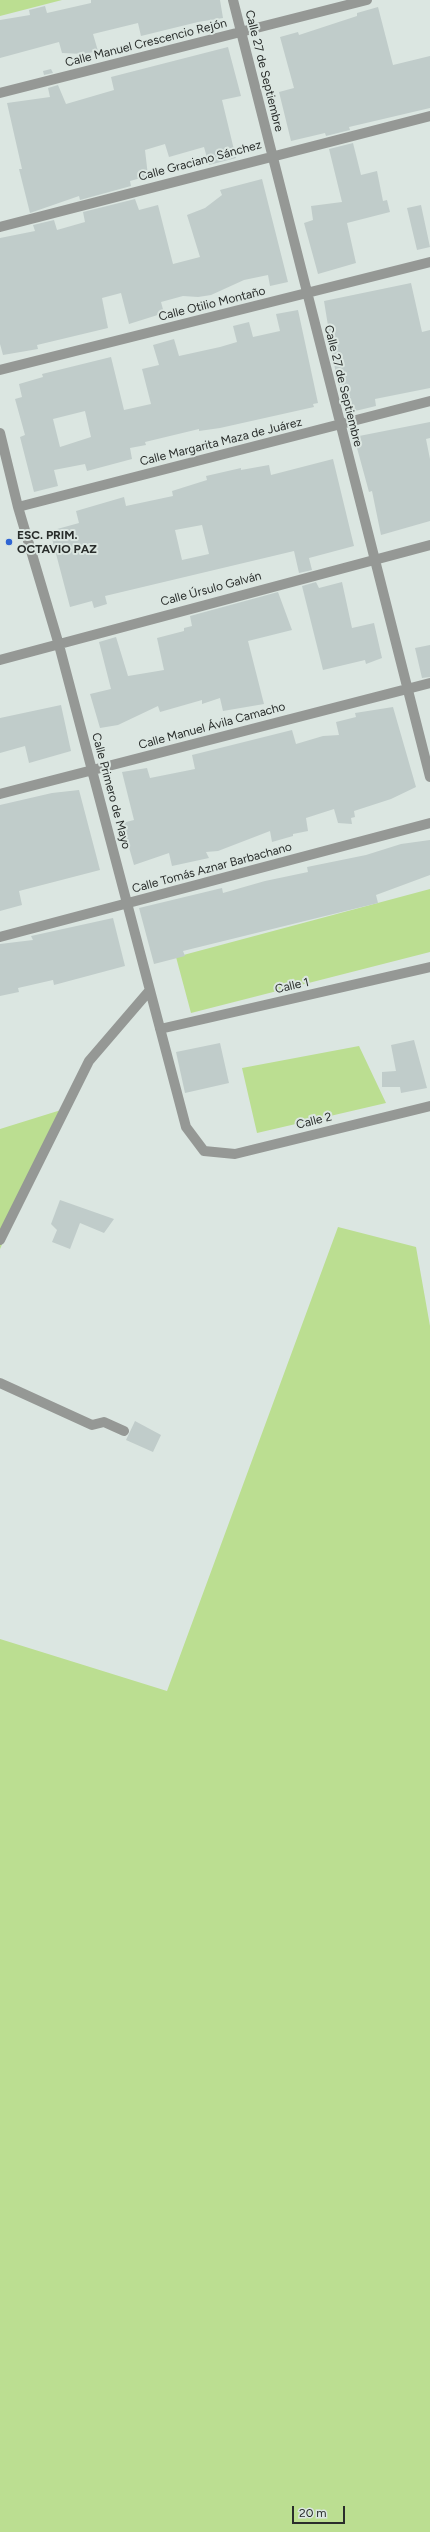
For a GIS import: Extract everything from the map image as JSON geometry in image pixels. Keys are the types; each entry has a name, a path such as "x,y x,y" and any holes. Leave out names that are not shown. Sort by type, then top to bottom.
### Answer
{"street":[{"name":"Calle 27 de Septiembre","path":"233,0 406,689 430,777"},
{"name":"Calle Manuel Crescencio Rejón","path":"0,93 367,0"},
{"name":"Calle Graciano Sánchez","path":"0,227 430,116"},
{"name":"Calle Otilio Montaño","path":"0,370 430,262"},
{"name":"Calle Margarita Maza de Juárez","path":"18,507 430,401"},
{"name":"Calle Primero de Mayo","path":"0,433 18,507 59,645 186,1127 204,1151"},
{"name":"Calle Úrsulo Galván","path":"0,660 373,558 430,545"},
{"name":"Calle Manuel Ávila Camacho","path":"0,794 430,683"},
{"name":"Calle Tomás Aznar Barbachano","path":"0,938 430,824"},
{"name":"Calle 1","path":"160,1029 430,967"},
{"path":"0,1240 89,1061 150,990"},
{"name":"Calle 2","path":"204,1151 235,1154 430,1106"},
{"path":"0,1383 92,1425 104,1422 124,1431"}],"green space":[{"path":"0,0 62,0 0,16"},
{"path":"430,889 430,952 191,1013 176,957"},
{"path":"359,1046 386,1103 257,1133 242,1068"},
{"path":"61,1110 0,1249 0,1129"},
{"path":"338,1227 416,1247 430,1326 430,2532 0,2532 0,1639 167,1691"}],"building":[{"path":"91,0 220,0 223,18 198,22 141,36 138,23 93,34 98,51 84,54 62,53 59,42 0,58 0,20 30,15 29,10 45,6 47,13 91,3"},
{"path":"378,7 393,65 430,56 430,108 349,127 350,130 326,136 325,133 291,141 279,92 294,88 280,37 298,32 299,35 357,16 357,13"},
{"path":"228,47 241,96 222,100 236,158 209,165 204,147 169,157 165,144 145,150 148,176 130,181 131,186 80,200 79,196 30,213 19,169 22,169 7,103 50,97 48,88 58,85 66,104 114,90 111,77"},
{"path":"51,69 53,73 44,75 43,71"},
{"path":"353,143 361,175 377,171 383,201 387,200 390,212 347,223 356,263 318,274 304,223 313,220 311,206 342,202 329,149"},
{"path":"262,179 288,282 270,286 268,275 244,280 211,295 198,297 183,296 161,302 164,313 129,324 121,293 102,298 108,328 37,345 38,349 3,355 0,344 0,238 35,231 33,225 54,220 57,230 85,222 83,212 135,199 139,210 158,205 173,264 200,257 187,215 205,208 222,195 220,190"},
{"path":"421,205 430,247 417,250 407,208"},
{"path":"411,283 422,332 430,330 430,388 375,399 376,406 347,413 336,375 324,301"},
{"path":"298,310 318,403 313,404 314,407 220,428 199,431 199,429 145,442 146,445 130,448 132,459 87,471 85,464 54,470 58,486 34,492 20,437 25,435 15,399 22,397 19,384 43,377 42,374 111,357 124,410 151,404 142,369 159,365 153,345 174,339 179,356 220,347 237,342 233,326 249,322 253,337 280,331 276,314","holes":["85,411 91,437 60,447 53,419"]},
{"path":"430,422 430,438 426,439 430,459 430,521 381,535 372,491 369,492 354,437"},
{"path":"333,459 354,546 309,558 312,570 299,573 294,551 105,596 107,604 94,608 92,601 70,607 50,531 79,523 76,511 124,497 126,506 173,496 172,491 207,480 206,476 241,468 241,470 269,465 271,475","holes":["202,525 209,554 182,560 175,530"]},
{"path":"316,582 319,588 342,582 352,628 374,623 382,658 366,664 365,660 323,670 302,586"},
{"path":"278,592 292,630 248,641 264,704 223,711 220,698 202,704 202,700 160,712 158,706 118,725 100,728 90,694 111,689 99,642 116,637 128,676 164,670 157,638 184,631 184,628 192,626 190,616"},
{"path":"430,645 430,677 422,678 415,648"},
{"path":"61,705 71,751 29,763 25,746 0,753 0,718"},
{"path":"393,707 416,787 391,799 354,811 355,817 351,818 352,824 338,823 334,809 306,818 308,831 293,834 293,836 272,842 270,831 218,851 206,852 209,858 172,866 169,853 134,865 122,823 134,820 122,772 147,768 150,778 195,769 192,755 292,730 296,744 323,736 339,735 336,722 356,717 355,713"},
{"path":"79,790 100,870 19,891 22,905 0,911 0,805 52,793"},
{"path":"430,840 430,875 376,895 378,903 183,951 185,956 154,964 139,908 222,888 223,893 265,881 308,872 307,867 366,855 401,844"},
{"path":"113,918 125,966 54,985 53,980 18,988 19,992 0,996 0,944 33,940 31,936"},
{"path":"414,1040 427,1088 401,1093 400,1087 382,1087 382,1072 396,1071 391,1045"},
{"path":"220,1043 229,1083 185,1093 176,1052"},
{"path":"60,1200 114,1219 104,1233 80,1223 70,1249 52,1242 57,1230 51,1224"},
{"path":"135,1421 161,1435 153,1452 126,1440"}],"place":[{"name":"ESC. PRIM. OCTAVIO PAZ","path":"9,542"}]}
